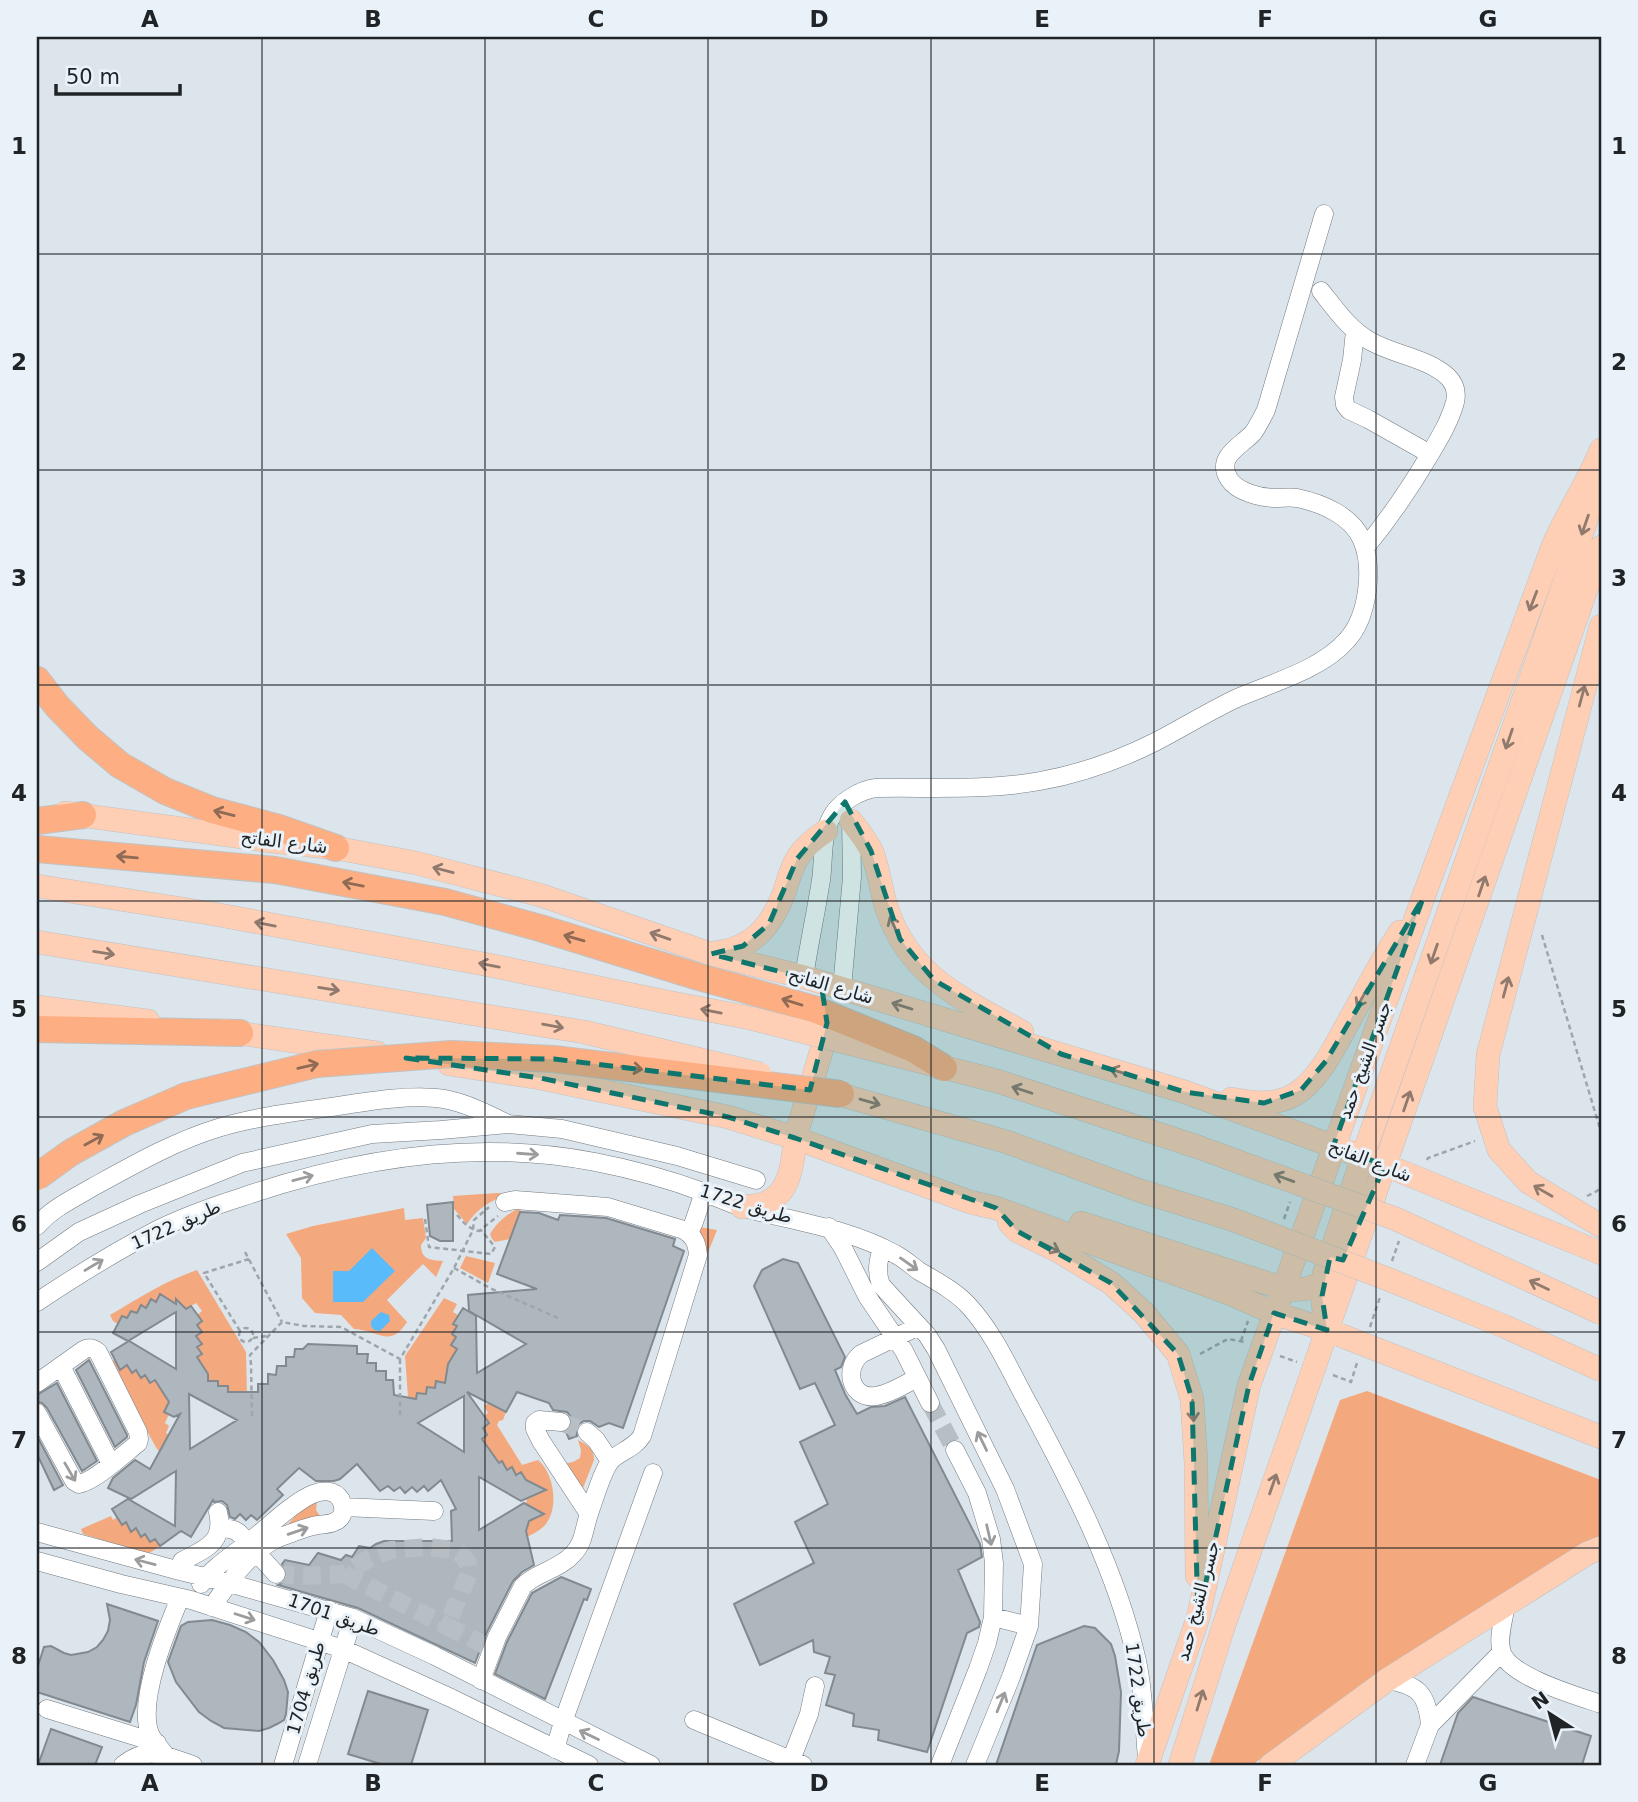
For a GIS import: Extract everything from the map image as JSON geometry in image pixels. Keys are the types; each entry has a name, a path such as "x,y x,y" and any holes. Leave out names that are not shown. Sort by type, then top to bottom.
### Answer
{"highway":[{"path":"37,680 57,706 96,745 120,765 165,791 212,810 279,828 336,849"},
{"path":"37,821 83,815"},
{"path":"37,849 275,870 445,902 814,1009 913,1049 944,1068"},
{"path":"37,1028 240,1033"},
{"path":"37,1177 71,1153 124,1123 186,1096 317,1064 452,1055 554,1059 841,1094"}],"main road":[{"name":"جسر الشيخ حمد","path":"1147,1765 1198,1618 1249,1385 1273,1313 1553,546 1601,450"},
{"path":"1327,1330 1322,1309 1323,1282 1362,1157 1586,521 1601,458"},
{"name":"جسر الشيخ حمد","path":"1180,1765 1223,1628 1601,547"},
{"path":"1601,626 1488,1055 1485,1107 1499,1150 1528,1182 1601,1226"},
{"name":"شارع الفاتح","path":"37,811 336,849 416,863 540,895 711,954 823,982 1185,1092 1362,1157 1601,1253"},
{"path":"848,812 871,851 892,923 909,954 948,990 1061,1055"},
{"path":"711,954 743,946 761,933 775,915 797,859 826,831"},
{"path":"37,886 214,914 551,977 750,1018 997,1082 1123,1122 1396,1219 1601,1313"},
{"path":"1185,1092 1264,1103 1277,1101 1301,1090 1326,1061 1390,947 1423,898"},
{"path":"37,942 584,1032 841,1094 1007,1142 1141,1191 1234,1220 1390,1280 1601,1370"},
{"path":"742,1207 773,1199 787,1181 795,1138 825,1039 827,1007 823,982"},
{"path":"37,1007 240,1033 540,1077 728,1117 795,1138 970,1202 996,1208 1231,1294 1273,1313 1327,1330 1601,1437"},
{"path":"996,1208 1026,1207 1282,1288 1302,1291 1331,1276 1343,1260 1385,1166"},
{"path":"996,1208 1017,1231 1060,1252 1111,1283 1144,1313 1178,1354 1192,1399 1196,1463 1198,1618"},
{"path":"1271,1765 1387,1680 1588,1553 1601,1548"}],"street":[{"path":"823,982 852,877 848,812 863,790 978,789 1021,785 1074,774 1134,752 1224,705 1314,665 1347,640 1366,605 1365,548 1357,531 1342,515 1298,499 1262,497 1236,487 1225,470 1230,451 1253,432 1266,410 1324,214"},
{"path":"1321,291 1355,331 1370,341 1432,366 1448,377 1455,386 1455,400 1444,430 1415,481 1365,548"},
{"path":"1355,331 1345,405 1349,410 1430,454"},
{"path":"823,982 821,879 826,831 832,815 848,812"},
{"path":"37,1226 70,1200 119,1172 179,1143 217,1128 248,1120 367,1101 425,1098 445,1100 483,1112 508,1124"},
{"path":"37,1262 79,1232 242,1163 372,1134 508,1124 562,1129 677,1156 756,1180"},
{"path":"557,1156 562,1129"},
{"name":"طريق 1722","path":"37,1302 88,1269 161,1228 230,1201 307,1176 413,1156 504,1152 557,1156 608,1165 668,1180 742,1207 829,1227 882,1248 896,1254 967,1304 998,1348 1063,1471 1090,1526 1127,1622 1138,1665 1147,1765"},
{"path":"689,1233 704,1192"},
{"path":"481,1680 488,1647 523,1586 562,1564 576,1551 581,1544 589,1514 610,1461 634,1446 642,1436 698,1255 697,1243 689,1233 675,1226 608,1207 514,1200 499,1207"},
{"path":"829,1227 930,1403"},
{"path":"882,1248 878,1275 881,1285 927,1335 936,1349 1003,1484 1033,1564 1029,1626 975,1765"},
{"path":"918,1378 877,1396 863,1394 853,1385 850,1371 861,1354 919,1326"},
{"path":"37,1383 86,1348 98,1352 139,1435 138,1443 82,1485 76,1483 37,1413"},
{"path":"61,1366 111,1464"},
{"path":"561,1422 539,1420 535,1423 535,1429 589,1514"},
{"path":"587,1432 610,1461"},
{"path":"940,1765 978,1669 993,1617 994,1563 991,1539 978,1497 955,1450"},
{"path":"555,1749 653,1473"},
{"path":"978,1497 994,1499 1003,1484"},
{"path":"161,1750 150,1734 147,1704 165,1632 186,1599 207,1577 252,1549 315,1525 332,1524 343,1514 340,1498 325,1491 311,1495 285,1513 252,1549 212,1607"},
{"path":"343,1507 434,1511"},
{"path":"181,1561 215,1539 219,1519 234,1530 276,1574"},
{"name":"طريق 1701","path":"37,1532 353,1618 435,1656 651,1765"},
{"name":"طريق 1701","path":"42,1565 186,1599 343,1649 588,1765"},
{"path":"1506,1604 1501,1637 1502,1652 1508,1662 1516,1670 1548,1685 1601,1704"},
{"name":"طريق 1704","path":"282,1765 329,1610"},
{"path":"993,1617 1029,1626"},
{"name":"طريق 1704","path":"307,1765 353,1618"},
{"path":"1415,1765 1430,1726 1502,1652"},
{"path":"1387,1680 1412,1686 1422,1696 1429,1710 1430,1726"},
{"path":"694,1720 765,1758 797,1763 815,1686"},
{"path":"47,1709 161,1750 192,1765"},
{"path":"123,1765 134,1756 161,1750"}],"path":[{"path":"1542,935 1601,1132"},
{"path":"1423,1170 1428,1158 1479,1139 1492,1129"},
{"path":"400,1416 400,1359 454,1268 473,1230 474,1220 499,1207"},
{"path":"457,1214 465,1225 473,1230 481,1230 498,1216 499,1207"},
{"path":"425,1219 429,1247 491,1254 495,1247 481,1230"},
{"path":"245,1252 282,1322"},
{"path":"249,1259 204,1273 240,1331 239,1337 254,1351"},
{"path":"454,1268 490,1288 558,1318"},
{"path":"282,1322 303,1326 341,1327 400,1359"},
{"path":"252,1416 250,1355 282,1322"},
{"path":"240,1331 243,1328 250,1329 254,1334 253,1338"},
{"path":"247,1342 253,1338 267,1336"},
{"path":"1181,1365 1228,1339 1241,1341"}],"highlighted area":[{"path":"845,802 871,851 900,939 934,980 1061,1054 1185,1092 1264,1103 1301,1090 1326,1061 1423,898 1333,1147 1385,1165 1343,1260 1330,1257 1322,1296 1327,1330 1274,1313 1249,1385 1198,1618 1192,1399 1178,1354 1111,1283 1017,1231 996,1208 795,1138 728,1117 540,1078 406,1058 554,1059 810,1090 827,1023 821,982 711,954 743,946 769,924 797,859"}],"shaded area":[{"path":"516,1193 488,1203 467,1224 454,1209 453,1196"},
{"path":"522,1207 510,1239 495,1242 490,1234 493,1229 504,1218"},
{"path":"404,1208 405,1220 423,1218 426,1238 421,1250 431,1259 443,1261 436,1277 423,1264 387,1300 407,1322 395,1335 383,1336 354,1329 341,1315 315,1313 302,1298 301,1258 286,1234","holes":["333,1271 349,1271 333,1302"]},
{"path":"694,1226 717,1230 707,1255 705,1246"},
{"path":"466,1256 495,1263 488,1283 460,1268"},
{"path":"197,1270 246,1352 247,1397 237,1397 236,1392 228,1392 228,1386 218,1386 218,1381 208,1381 197,1357 201,1354 197,1347 202,1343 196,1336 201,1332 197,1325 197,1315 202,1311 196,1303 186,1309 180,1303 178,1305 161,1295 156,1302 146,1308 141,1305 137,1313 132,1311 118,1324 110,1315 163,1285"},
{"path":"444,1298 457,1304 453,1312 458,1315 453,1323 457,1326 452,1334 456,1337 457,1349 445,1383 436,1381 435,1388 427,1387 426,1394 418,1393 416,1399 408,1397 405,1356"},
{"path":"117,1359 127,1365 132,1373 136,1370 141,1378 145,1375 151,1383 155,1380 170,1392 166,1400 169,1402 169,1414 165,1423 169,1426 166,1433 183,1442 160,1452 157,1449 109,1363"},
{"path":"1367,1391 1601,1480 1601,1557 1419,1648 1252,1765 1209,1765 1340,1400"},
{"path":"489,1403 506,1412 497,1425 522,1465 538,1460 548,1473 553,1490 552,1509 546,1524 517,1542 529,1521 543,1514 526,1504 527,1499 546,1490 526,1480 521,1472 516,1475 512,1467 507,1470 502,1461 497,1464 482,1439 487,1435 483,1428 484,1416 488,1413 484,1406"},
{"path":"578,1440 589,1447 594,1456 583,1488 579,1488 563,1464 580,1458"},
{"path":"317,1501 316,1510 320,1516 307,1519 281,1532 299,1512"},
{"path":"111,1516 113,1520 117,1517 121,1524 126,1522 131,1531 136,1528 141,1536 145,1534 150,1542 155,1539 160,1546 148,1554 83,1534 81,1529"}],"water":[{"path":"372,1248 395,1271 363,1302 333,1302 333,1271 349,1271"},
{"path":"381,1312 389,1315 390,1321 380,1331 374,1330 371,1321"}],"building":[{"path":"453,1202 453,1241 440,1241 430,1236 427,1205"},
{"path":"520,1212 539,1213 558,1220 560,1215 606,1218 675,1239 673,1246 684,1251 623,1428 609,1423 599,1427 590,1421 584,1421 576,1429 577,1436 569,1439 566,1432 572,1424 571,1417 567,1412 553,1410 549,1403 517,1392 506,1412 467,1392 489,1423 483,1428 487,1435 482,1439 499,1463 502,1461 507,1470 512,1467 516,1475 521,1472 526,1480 546,1490 521,1501 479,1477 479,1530 524,1503 544,1514 529,1521 526,1531 534,1565 513,1581 487,1632 475,1663 358,1608 278,1585 287,1577 287,1571 282,1564 285,1560 309,1565 318,1553 341,1560 346,1555 352,1557 359,1546 370,1548 384,1541 452,1541 451,1511 456,1509 441,1480 428,1491 424,1486 417,1492 412,1487 405,1493 400,1487 394,1491 388,1486 380,1491 357,1464 334,1481 316,1481 299,1468 277,1489 283,1495 257,1520 251,1515 246,1520 240,1514 235,1519 230,1517 227,1505 213,1500 191,1537 181,1531 160,1546 155,1539 150,1542 145,1534 141,1537 136,1528 131,1532 126,1522 122,1525 112,1509 128,1499 175,1526 176,1471 131,1499 108,1488 113,1478 135,1460 150,1469 180,1414 174,1417 164,1412 169,1402 155,1380 150,1383 145,1375 141,1378 136,1370 132,1373 127,1365 120,1370 111,1352 129,1341 176,1369 176,1312 128,1341 113,1333 122,1316 127,1318 131,1311 137,1313 141,1305 146,1308 151,1299 156,1302 160,1294 176,1304 176,1299 186,1309 191,1306 202,1321 197,1325 202,1332 196,1336 202,1344 197,1347 202,1354 197,1357 208,1374 208,1381 218,1381 218,1386 228,1386 228,1392 258,1392 258,1384 268,1384 268,1374 276,1375 277,1366 286,1366 286,1357 294,1357 295,1349 303,1349 308,1344 357,1346 357,1354 368,1354 367,1363 376,1363 376,1371 386,1371 386,1380 393,1380 394,1395 416,1399 417,1393 426,1394 427,1387 435,1388 436,1381 445,1383 448,1364 457,1349 451,1345 456,1337 452,1334 457,1326 453,1324 463,1308 476,1316 477,1373 526,1344 469,1311 468,1295 537,1289 497,1274","holes":["189,1395 237,1420 190,1449","464,1396 464,1452 418,1423"]},
{"path":"783,1259 798,1263 845,1357 841,1367 835,1370 857,1414 905,1397 980,1544 982,1557 958,1570 980,1622 979,1627 967,1633 927,1752 878,1740 879,1730 853,1726 854,1714 826,1705 835,1675 825,1673 830,1657 814,1652 813,1640 760,1665 734,1604 814,1563 795,1522 828,1504 800,1442 835,1425 815,1383 800,1389 754,1286 762,1270"},
{"path":"89,1360 127,1435 115,1447 76,1370"},
{"path":"57,1383 97,1461 82,1471 47,1408 37,1402 37,1395"},
{"path":"37,1436 63,1485 54,1490 37,1454"},
{"path":"561,1577 591,1589 587,1600 584,1599 545,1699 495,1674 507,1642 532,1593"},
{"path":"107,1604 158,1621 144,1662 130,1722 37,1692 37,1669 44,1647 51,1646 71,1655 88,1652 97,1647 108,1631 110,1620"},
{"path":"212,1620 246,1632 259,1642 273,1660 288,1692 284,1720 259,1731 224,1728 199,1712 176,1682 168,1662 181,1626 188,1622"},
{"path":"1084,1626 1095,1628 1111,1644 1115,1656 1121,1692 1116,1765 996,1765 1037,1645"},
{"path":"368,1691 428,1710 411,1765 384,1765 348,1754"},
{"path":"1473,1697 1591,1736 1582,1765 1440,1765 1458,1713"},
{"path":"51,1729 102,1747 95,1765 38,1765"}],"tunnel":[{"path":"930,1403 955,1450"},
{"path":"561,1422 587,1432"},
{"path":"276,1574 344,1574 370,1558 391,1550 427,1547 454,1550 468,1563 469,1573 447,1626 484,1645"},
{"path":"344,1574 447,1626"}]}
